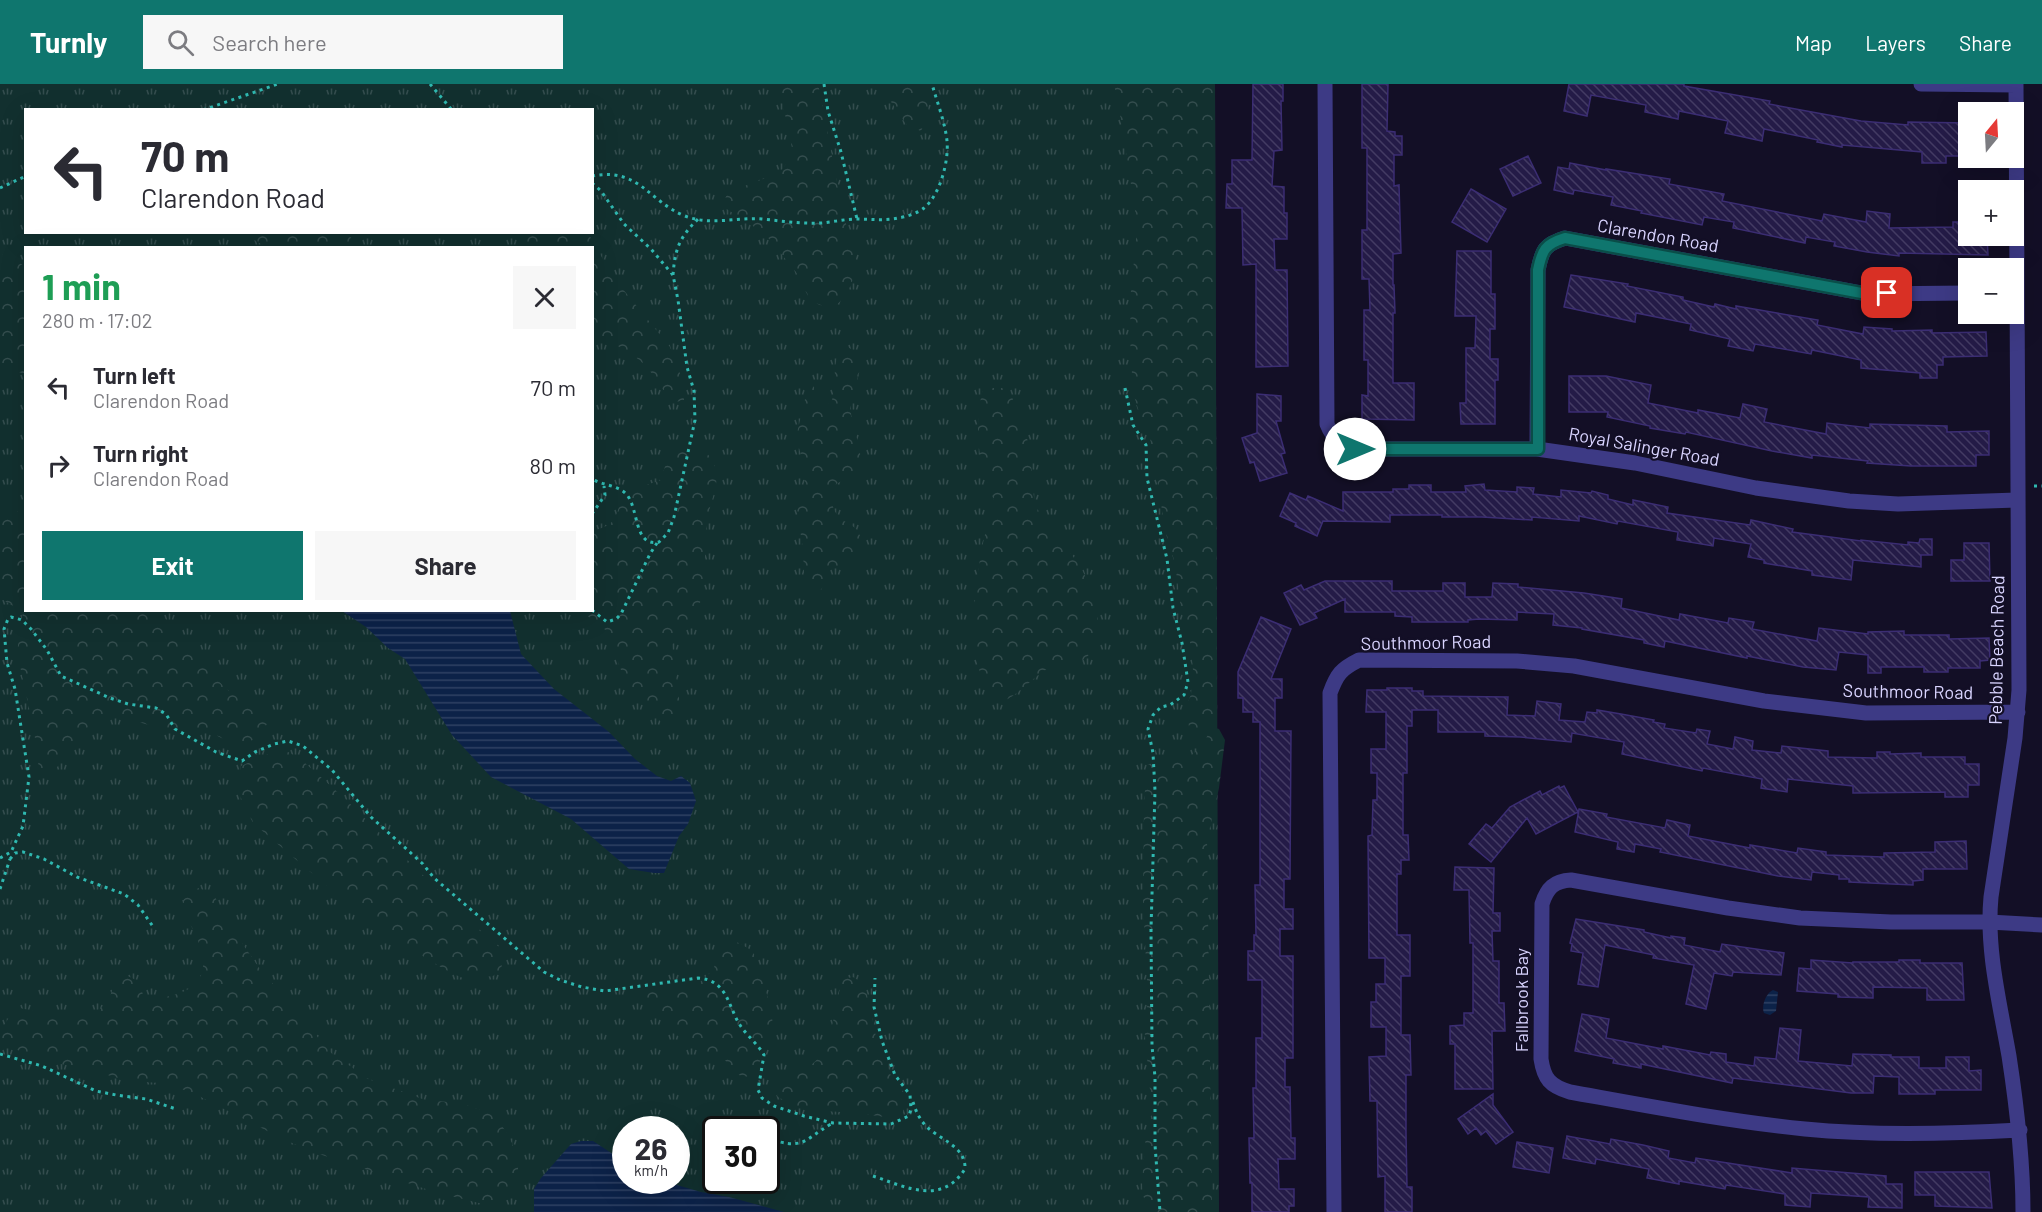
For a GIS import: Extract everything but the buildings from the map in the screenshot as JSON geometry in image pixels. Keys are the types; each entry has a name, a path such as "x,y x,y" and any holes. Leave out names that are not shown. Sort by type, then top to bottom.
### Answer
{"street":[{"name":"Royal Salinger Road","path":"1325,84 1328,424 1332,436 1342,445 1355,449 1538,449 1635,463 1768,490 1849,501 1898,504 2017,500"},
{"path":"1921,84 2016,85"},
{"name":"Pebble Beach Road","path":"2014,258 2016,85"},
{"name":"Clarendon Road","path":"1538,449 1538,270 1541,256 1551,242 1565,238 1867,294 1958,293"},
{"name":"Pebble Beach Road","path":"2014,324 2018,712 1989,922 1997,989 2020,1130 2023,1212"},
{"name":"Southmoor Road","path":"1334,1212 1330,693 1335,678 1346,667 1359,660 1517,661 1574,666 1764,701 1828,709 1904,713 2018,712"},
{"name":"Fallbrook Bay","path":"2020,1130 1907,1133 1807,1129 1762,1124 1570,1092 1553,1086 1542,1068 1542,917 1545,893 1556,883 1583,880 1728,908 1800,918 2042,925"}],"path":[{"path":"209,108 278,84"},
{"path":"430,84 450,108"},
{"path":"824,84 828,111 857,219"},
{"path":"594,176 614,174 630,179 667,206 685,216 698,219 723,221 759,219 822,223 899,218 922,210 935,192 947,162 948,152 943,120 932,84"},
{"path":"0,188 24,177"},
{"path":"594,186 624,224 651,249 673,275"},
{"path":"594,612 607,622 616,619 621,614 650,554 668,532 674,517 695,420 694,391 687,367 673,275 678,243 698,219"},
{"path":"1125,388 1133,425 1146,445 1147,478 1167,559 1173,608 1182,643 1188,682 1184,695 1170,705 1161,707 1153,715 1148,729 1153,753 1155,791 1151,929 1152,1046 1160,1212"},
{"path":"594,480 604,486 617,488 627,495 644,539 657,543"},
{"path":"594,511 605,495 604,486"},
{"path":"0,889 14,845 24,823 29,777 15,689 7,663 4,625 11,617 22,620 32,629 61,676 110,698 128,704 156,708 166,714 175,729 216,752 242,761 255,752 274,744 288,741 303,746 332,770 371,816 423,864 434,878 544,972 582,987 605,991 698,978 710,981 728,997 740,1024 764,1055 758,1090 762,1098 774,1106 833,1124 891,1124 909,1116 910,1095"},
{"path":"0,858 8,854 14,845"},
{"path":"10,859 15,853 23,852 44,859 77,877 124,894 144,913 154,928"},
{"path":"873,1176 928,1192 951,1185 965,1169 964,1160 957,1150 922,1122 910,1095 895,1074 884,1049 874,1007 875,978"},
{"path":"0,1054 42,1066 96,1090 146,1099 176,1109"},
{"path":"780,1141 802,1144 833,1124"}],"green space":[{"path":"0,84 1215,84 1219,1212 0,1212"},
{"path":"775,84 818,84 844,217 856,251 851,285 843,298 831,309 815,303 808,296 796,272 765,234 722,206 728,192 780,173 793,153 782,100"},
{"path":"879,84 925,84 929,113 921,131 908,126"},
{"path":"1114,84 1215,84 1217,712 1196,743 1190,733 1186,708 1191,694 1193,670 1191,646 1181,609 1175,563 1166,534 1150,438 1133,393 1130,337 1136,217"},
{"path":"245,234 347,234 360,246 264,246"},
{"path":"527,234 589,234 613,277 670,347 684,384 684,400 672,403 643,363 622,348 594,334 594,246 526,246"},
{"path":"0,254 16,260 24,266 24,374 0,366"},
{"path":"844,347 855,351 860,361 850,403 861,458 858,477 851,483 842,481 836,484 832,504 839,517 859,533 861,549 854,570 846,572 842,567 829,565 824,585 815,594 810,591 804,572 797,510 805,487 804,466 796,437 806,395 804,388 807,383 813,385 820,402 826,405 831,403 835,366 839,353"},
{"path":"983,388 1009,388 1029,445 1036,505 1047,526 1083,572 1094,599 1097,614 1096,641 1091,653 1081,661 1053,666 1006,700 992,698 983,681 974,638 980,557 986,531 993,519 995,509 982,465 978,436 979,407"},
{"path":"689,444 698,447 713,462 717,478 707,524 701,601 695,616 672,645 681,713 674,726 661,722 635,696 622,673 608,632 582,612 594,612 594,531 613,521 622,502 630,492 661,480 669,453"},
{"path":"0,501 24,515 24,612 155,612 175,627 229,691 272,718 255,739 237,746 206,730 155,727 116,715 88,727 51,775 39,769 34,731 17,652 23,612 0,598"},
{"path":"1212,727 1219,729 1225,740 1219,788 1207,840 1212,1212 1152,1212 1143,1196 1142,1182 1146,1134 1152,1112 1144,1025 1148,1001 1143,900 1144,803 1147,765 1164,758 1191,756 1202,746"},
{"path":"282,748 305,763 343,797 499,947 503,963 500,970 493,976 465,979 449,972 375,927 253,823 240,796 241,766"},
{"path":"199,888 215,897 230,926 260,969 298,1009 321,1042 336,1058 352,1067 360,1076 425,1100 460,1103 496,1115 512,1143 518,1165 518,1177 509,1199 499,1203 479,1203 435,1192 319,1154 287,1141 191,1092 160,1083 129,1081 50,1062 4,1045 0,1032 8,1019 20,1008 67,1016 91,1013 101,1008 117,982 127,976 137,982 144,998 149,1001 179,993 194,985 203,967 203,956 196,935 181,907 187,892"},
{"path":"735,941 753,951 770,1004 774,1032 764,1055 751,1075 745,1077 739,1075 722,1057 691,1047 672,1031 642,996 648,988 672,984 698,984 713,970 717,959"},
{"path":"853,977 865,985 876,1037 891,1076 905,1094 903,1112 895,1118 805,1108 795,1106 777,1096 785,1081 808,1067 820,1056 831,1030 842,979"}],"water":[{"path":"344,612 510,612 521,654 554,689 609,732 635,759 657,776 671,781 681,776 690,783 696,801 688,824 679,836 664,873 629,869 571,819 491,777 452,735 405,659 388,648 366,627"},
{"path":"1773,990 1778,992 1776,1011 1770,1015 1764,1013 1763,1007 1766,997"},
{"path":"593,1141 612,1153 612,1194 690,1194 690,1189 702,1194 729,1197 784,1212 534,1212 534,1189 571,1144"}],"route":[{"path":"1355,449 1538,449 1538,270 1541,256 1551,242 1565,238 1867,294 1887,293"}]}
